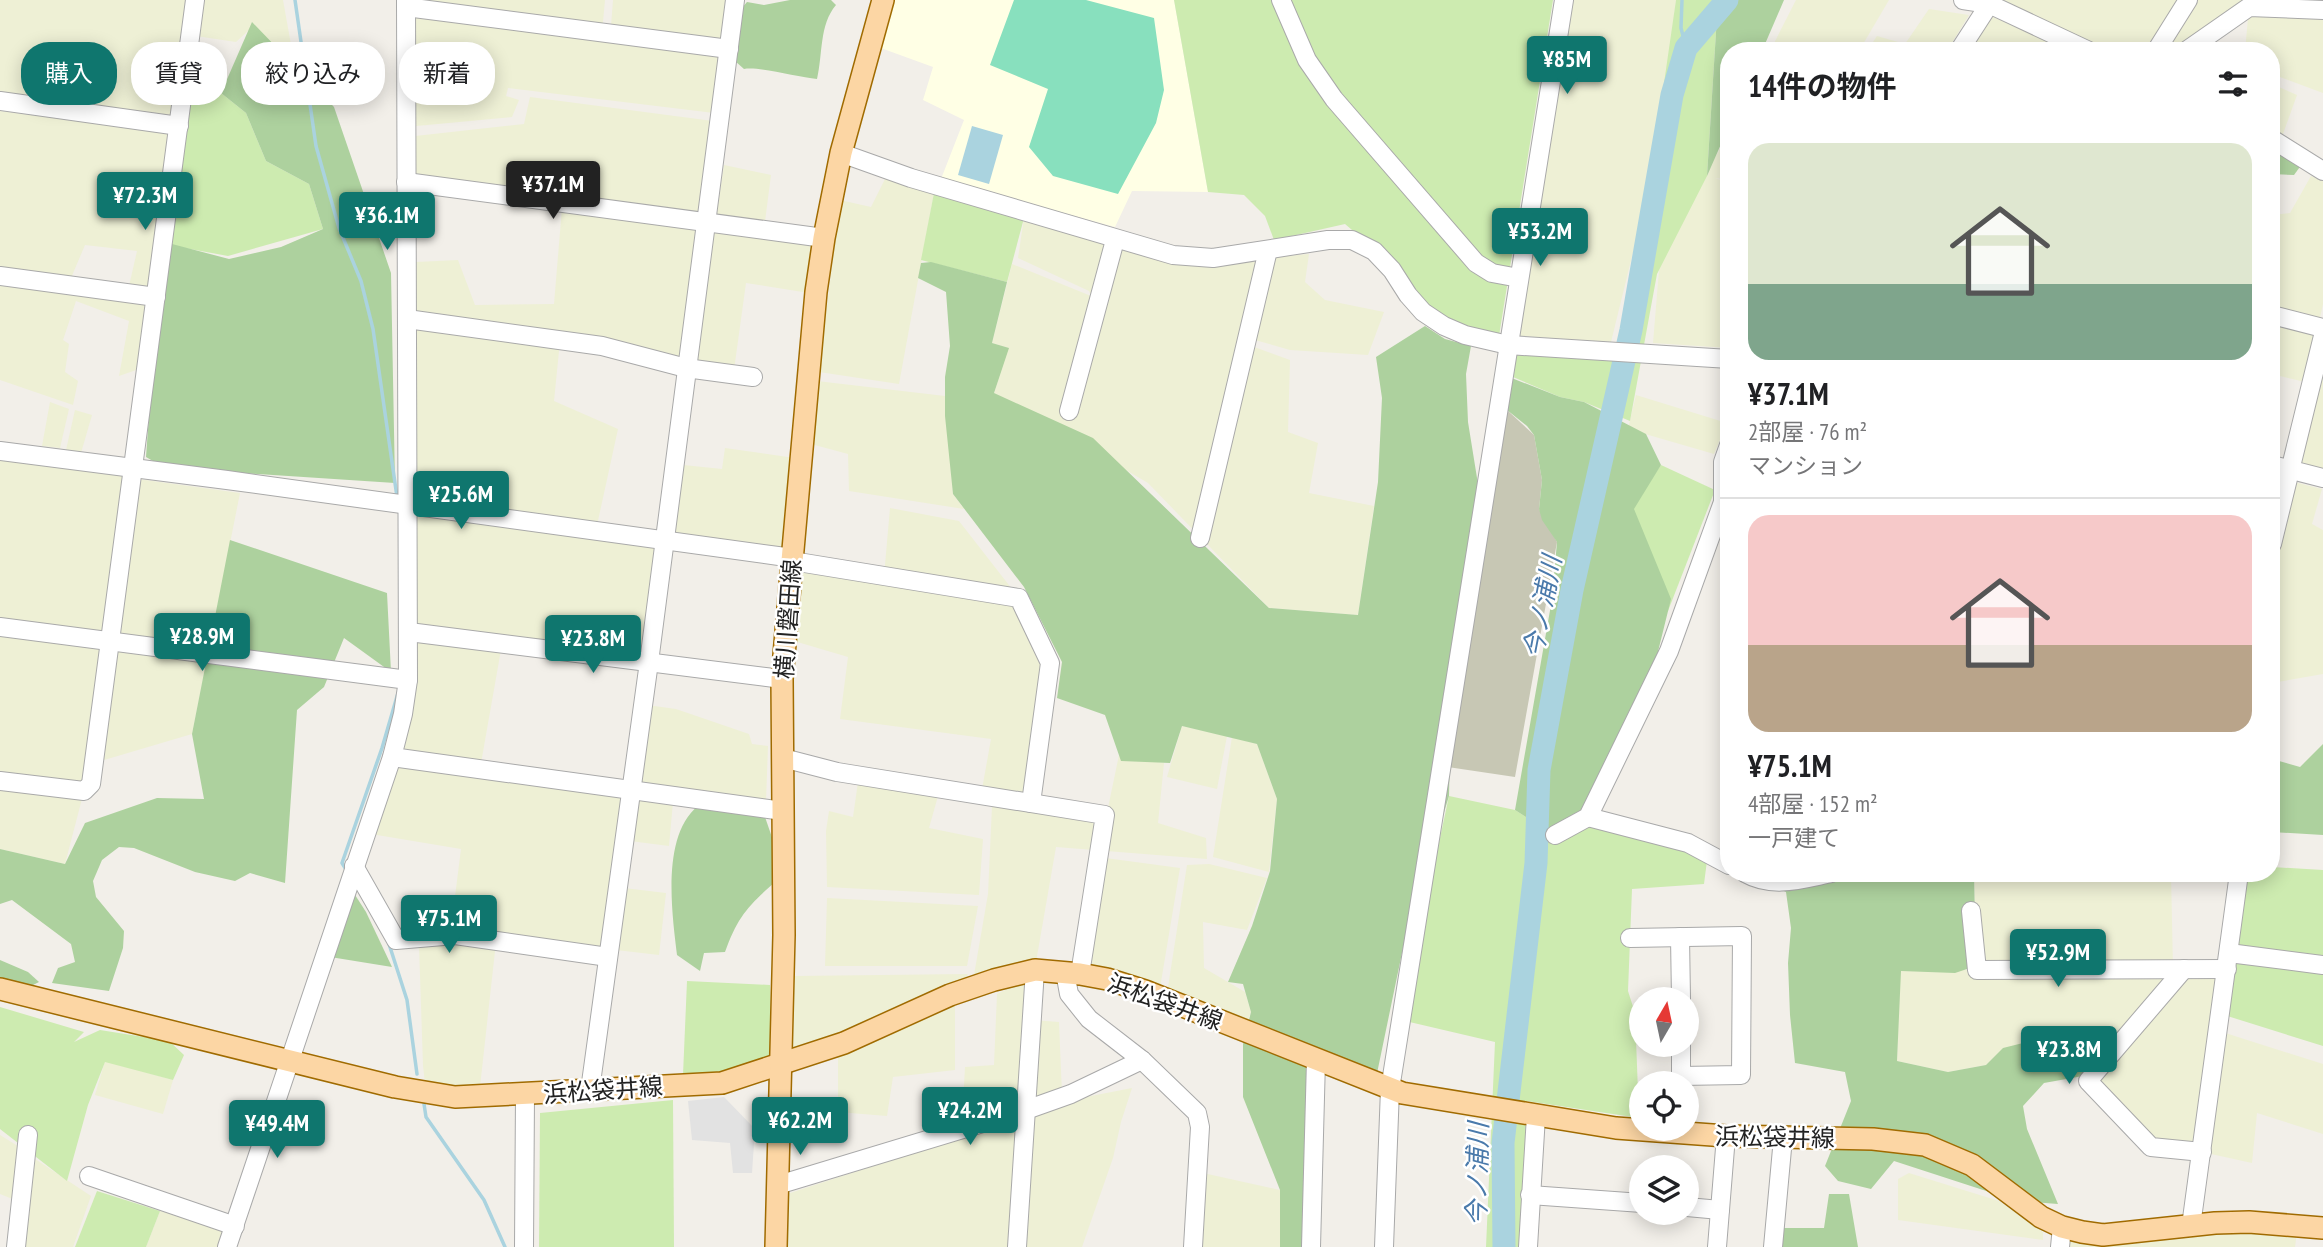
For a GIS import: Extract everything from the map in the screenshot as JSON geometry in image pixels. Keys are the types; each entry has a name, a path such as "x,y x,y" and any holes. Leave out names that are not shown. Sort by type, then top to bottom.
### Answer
{"main road":[{"name":"横川磐田線","path":"776,1247 785,935 782,679 792,559 816,292 824,238 841,153 883,0"},
{"name":"浜松袋井線","path":"0,989 395,1087 455,1097 722,1083 844,1043 950,995 994,980 1035,970 1072,973 1111,979 1144,991 1390,1089 1515,1112 1629,1129"},
{"name":"浜松袋井線","path":"1699,1133 1873,1139 1925,1145 1949,1153 1972,1166 2061,1237 2249,1222 2323,1228"}],"street":[{"path":"0,781 84,791 91,784 195,0"},
{"path":"590,1090 735,0"},
{"path":"1281,0 1307,60 1343,109 1476,263 1492,273 1519,278"},
{"path":"1384,1247 1390,1089 1564,0"},
{"path":"1963,0 1990,2 2071,42"},
{"path":"2161,42 2188,0"},
{"path":"1964,42 1990,2"},
{"path":"227,1247 392,757 408,680 406,4 729,49"},
{"path":"2199,42 2249,7 2323,10"},
{"path":"0,101 179,125"},
{"path":"2280,144 2323,171"},
{"path":"841,153 911,178 1173,255 1206,258 1328,240 1352,240 1374,251 1392,270 1423,312 1444,326 1465,335 1508,345 1720,358"},
{"path":"406,182 824,238"},
{"path":"1069,411 1115,240"},
{"path":"1200,538 1268,250"},
{"path":"0,276 156,297"},
{"path":"2280,316 2323,328"},
{"path":"407,319 602,346 686,368 752,377"},
{"path":"2280,511 2323,336"},
{"path":"0,451 664,540 1019,598 1050,663 1031,803"},
{"path":"2280,468 2323,478"},
{"path":"1555,835 1588,817 1669,651 1720,510"},
{"path":"0,627 408,680"},
{"path":"409,632 782,679"},
{"path":"392,757 783,811"},
{"path":"783,758 837,772 1105,815 1069,994 1089,1019 1142,1060 1196,1113 1200,1127 1193,1247"},
{"path":"1588,817 1688,843 1720,860"},
{"path":"354,866 396,940 455,936 608,957"},
{"path":"2191,1226 2238,882"},
{"path":"1971,911 1977,970 2184,969 2228,961 2323,965"},
{"path":"1630,938 1742,936 1741,1075 1699,1078"},
{"path":"1680,937 1681,987"},
{"path":"2184,969 2088,1081 2151,1147 2202,1152"},
{"path":"1017,1247 1035,970"},
{"path":"778,1185 1026,1110 1071,1094 1142,1060"},
{"path":"1311,1247 1316,1060"},
{"path":"524,1247 525,1095"},
{"path":"1515,1112 1530,1195 1528,1247"},
{"path":"16,1247 28,1135"},
{"path":"1717,1247 1726,1136"},
{"path":"1773,1247 1783,1138"},
{"path":"89,1176 235,1226"},
{"path":"1530,1195 1629,1202"},
{"path":"1699,1208 1720,1210"}],"shaded area":[{"path":"0,0 189,0 183,42 131,42 131,105 173,105 172,115 94,105 117,105 117,42 21,42 21,96 0,93"},
{"path":"201,0 283,0 291,42 264,42 249,30 236,42 196,36"},
{"path":"415,0 605,0 602,32"},
{"path":"613,0 729,0 723,40 611,26"},
{"path":"891,0 1174,0 1208,192 1132,191 1115,227 941,179 964,120 923,100 933,67 878,47"},
{"path":"1573,0 1676,0 1647,195 1611,342 1519,336"},
{"path":"1796,0 1889,0 1864,42 1775,42"},
{"path":"1992,0 2188,0 2165,42 2072,42"},
{"path":"2195,0 2245,0 2187,42 2168,42"},
{"path":"2253,0 2323,0 2323,93 2280,77 2280,42 2246,42 2249,7"},
{"path":"1929,9 1969,15 1952,42 1906,42"},
{"path":"406,14 723,56 714,113 508,88 506,96 519,100 512,117 406,127 406,105 495,105 495,42 406,42"},
{"path":"1991,16 2048,42 1974,42"},
{"path":"1877,36 1898,42 1873,42"},
{"path":"2280,88 2297,95 2283,134 2280,133"},
{"path":"530,97 713,121 699,216 406,173 406,137 524,124"},
{"path":"0,111 171,133 149,290 129,286 137,251 85,245 71,278 0,269"},
{"path":"1720,148 1720,179 1715,178 1720,180 1720,347 1653,343 1660,258"},
{"path":"724,165 771,175 763,237 813,243 809,293 746,283 734,370 694,364"},
{"path":"887,175 934,193 899,384 819,372 840,200 871,207"},
{"path":"2311,176 2323,181 2323,304 2319,322 2280,311 2280,214 2290,213"},
{"path":"562,208 699,228 683,363 560,341 554,401 618,429 596,530 664,540 649,662 502,644 480,769 631,790 608,957 496,942 479,1096 426,1092 419,945 450,936 461,849 371,834 405,699 407,319 416,262 458,260 475,305 554,304"},
{"path":"1024,218 1126,251 1204,266 1258,261 1246,344 1290,360 1288,432 1318,443 1309,493 1374,506 1358,615 1269,608 1148,483 994,393 1008,348 992,343 1012,264 1091,296 1089,291 1018,258"},
{"path":"1309,254 1305,282 1325,300 1384,312 1368,355 1290,350 1255,340 1275,257"},
{"path":"0,283 148,303 139,369 119,376 129,321 76,301 63,340 69,344 65,372 78,381 73,405 0,380"},
{"path":"2280,322 2315,331 2305,382 2280,376"},
{"path":"2323,336 2323,478 2290,470"},
{"path":"817,381 945,396 953,494 964,509 849,491 848,454 811,444"},
{"path":"1636,395 1720,421 1720,440 1714,454 1628,429"},
{"path":"50,402 69,409 60,448 42,446"},
{"path":"75,410 92,415 81,453 66,450"},
{"path":"1507,410 1534,435 1542,480 1539,509 1557,542 1515,777 1441,766"},
{"path":"725,448 795,458 785,550 664,540 674,464 722,469"},
{"path":"0,460 123,475 94,757 138,479 240,493 192,734 94,763 91,784 0,774"},
{"path":"2294,482 2322,489 2312,524 2323,530 2323,674 2280,682 2280,532"},
{"path":"890,508 959,521 1019,598 1050,663 1031,803 981,795 991,739 840,719 848,657 794,641 800,570 884,576"},
{"path":"647,705 676,709 749,734 752,744 768,746 766,802 637,784"},
{"path":"1182,726 1227,736 1217,789 1167,777"},
{"path":"1232,737 1257,744 1277,799 1269,872 1213,857"},
{"path":"1119,755 1164,763 1158,823 1206,838 1207,859 1056,847 1036,962 974,975 988,894 992,806 1105,815 1104,827"},
{"path":"859,775 938,796 929,828 983,839 979,895 827,887 826,831 829,811 853,817"},
{"path":"0,781 84,791 65,864 0,849"},
{"path":"635,798 673,802 669,846 630,841"},
{"path":"1098,857 1180,868 1160,988 1080,974"},
{"path":"1209,864 1267,878 1247,930 1203,922 1204,968 1245,992 1251,1012 1244,1032 1166,1000 1187,865"},
{"path":"1974,882 2171,882 2173,969 2227,969 2219,1031 2323,1064 2323,1134 2257,1113 2252,1163 2202,1152 2151,1147 2087,1066 2004,1048 1986,1065 1948,1072 1897,1061 1900,970 1977,970"},
{"path":"624,888 666,893 659,955 616,950"},
{"path":"827,898 978,906 967,966 825,966"},
{"path":"968,974 965,978 792,1053 793,976"},
{"path":"1034,976 1032,1020 1059,1022 1062,1094 962,1121 965,1067 994,1065 997,994"},
{"path":"955,1005 955,1070 893,1077 887,1116 838,1112 838,1056"},
{"path":"105,1061 173,1080 163,1114 95,1095"},
{"path":"1132,1088 1113,1158 1082,1247 785,1247 787,1194 1086,1097"},
{"path":"724,1097 755,1129 752,1173 733,1173 730,1143 692,1140 688,1101"},
{"path":"0,1135 21,1148 15,1200 0,1194"},
{"path":"32,1157 91,1196 73,1247 21,1247"},
{"path":"1203,1173 1280,1190 1280,1247 1197,1247"},
{"path":"1909,1173 1999,1201 2043,1232 2043,1240 1898,1220 1898,1179"},
{"path":"160,1211 225,1228 219,1247 146,1247"},
{"path":"2298,1225 2295,1247 2060,1247 2062,1227"}],"green space":[{"path":"790,0 831,0 836,5 824,31 817,79 768,70 744,69 735,61 741,9 747,2 764,5"},
{"path":"1014,0 1086,0 1154,18 1164,90 1156,123 1118,194 1053,176 1029,147 1048,89 990,65"},
{"path":"1174,0 1553,0 1499,336 1432,318 1399,270 1345,224 1274,240 1265,216 1244,195 1208,192"},
{"path":"1676,0 1718,0 1707,176 1657,274 1630,421 1584,402 1560,397 1513,377 1517,348 1624,360"},
{"path":"1718,0 1784,0 1766,42 1720,42 1720,146 1707,176"},
{"path":"252,22 271,42 243,42"},
{"path":"241,47 241,105 334,107 391,273 395,483 165,468 146,457 152,373 172,244 229,259 281,247 323,229 309,184 266,161 246,113 227,98 227,79"},
{"path":"227,98 246,113 266,161 309,184 323,229 228,256 163,244 181,105 227,105"},
{"path":"2280,153 2302,164 2294,175 2280,174"},
{"path":"934,193 1024,218 1007,282 921,260"},
{"path":"931,262 1007,282 992,343 1009,348 994,393 1093,438 1269,608 1358,615 1378,482 1382,398 1376,357 1425,326 1445,339 1471,346 1466,374 1468,422 1482,509 1451,706 1449,796 1403,948 1375,1083 1317,1061 1309,1247 1280,1247 1280,1190 1243,1097 1243,1044 1251,1012 1243,984 1228,982 1252,926 1270,871 1277,799 1257,744 1182,726 1170,763 1121,761 1105,715 1057,698 1062,662 1024,587 953,494 945,416 945,377 950,346 946,292 918,278 921,263"},
{"path":"1504,375 1560,397 1584,402 1646,434 1661,465 1634,509 1671,599 1647,696 1591,811 1549,832 1515,810 1552,599 1557,542 1542,520 1539,509 1542,480 1534,435 1507,410"},
{"path":"1661,465 1715,490 1668,611 1631,507"},
{"path":"230,540 387,593 391,672 344,638 324,687 297,710 285,883 250,873 235,881 195,872 134,848 119,847 102,860 93,881 96,897 124,931 123,948 109,991 52,983 58,968 75,962 71,944 12,900 0,904 0,849 65,864 85,823 157,798 204,799 192,734"},
{"path":"2323,744 2323,835 2280,832 2280,761 2300,767"},
{"path":"1449,796 1515,810 1555,835 1588,817 1708,853 1704,884 1632,889 1628,991 1629,1057 1637,1057 1637,1071 1629,1071 1629,1116 1527,1101 1530,1247 1486,1247 1495,1042 1401,1020"},
{"path":"698,806 765,817 776,849 776,881 745,912 725,952 704,953 700,971 677,955 672,897 674,855 678,836 686,819"},
{"path":"2280,867 2323,870 2323,1046 2221,1014 2238,882 2280,882"},
{"path":"1764,882 1974,882 1976,966 1955,973 1901,971 1897,1061 1948,1072 1986,1065 2003,1048 2043,1038 2071,1046 2094,1074 2044,1083 2023,1106 2027,1129 2058,1204 2017,1201 1894,1161 1871,1189 1838,1181 1825,1166 1851,1101 1845,1072 1795,1063 1788,963 1791,928 1786,892"},
{"path":"348,884 366,912 392,967 324,956"},
{"path":"0,960 28,972 39,982 27,988 0,981"},
{"path":"687,981 770,985 772,1055 731,1072 683,1075"},
{"path":"0,1007 84,1032 74,1042 100,1030 169,1041 184,1055 173,1080 105,1062 88,1105 67,1181 0,1129"},
{"path":"673,1100 674,1247 539,1247 540,1113"},
{"path":"97,1191 160,1211 146,1247 75,1247"},
{"path":"1829,1194 1849,1194 1858,1247 1775,1247 1783,1228 1824,1228"}],"water":[{"path":"972,126 1003,135 989,184 958,175"}],"waterway":[{"path":"295,0 316,146 339,228 361,281 373,329 397,497"},
{"path":"1682,0 1681,28 1686,48"},
{"name":"今ノ浦川","path":"1504,1247 1503,1143 1536,863 1539,770 1572,590 1631,330 1672,95 1686,48 1727,0"},
{"path":"347,871 342,863 398,693"},
{"path":"389,944 407,1000 417,1074"},
{"path":"424,1104 426,1117 484,1200 505,1247"}]}
